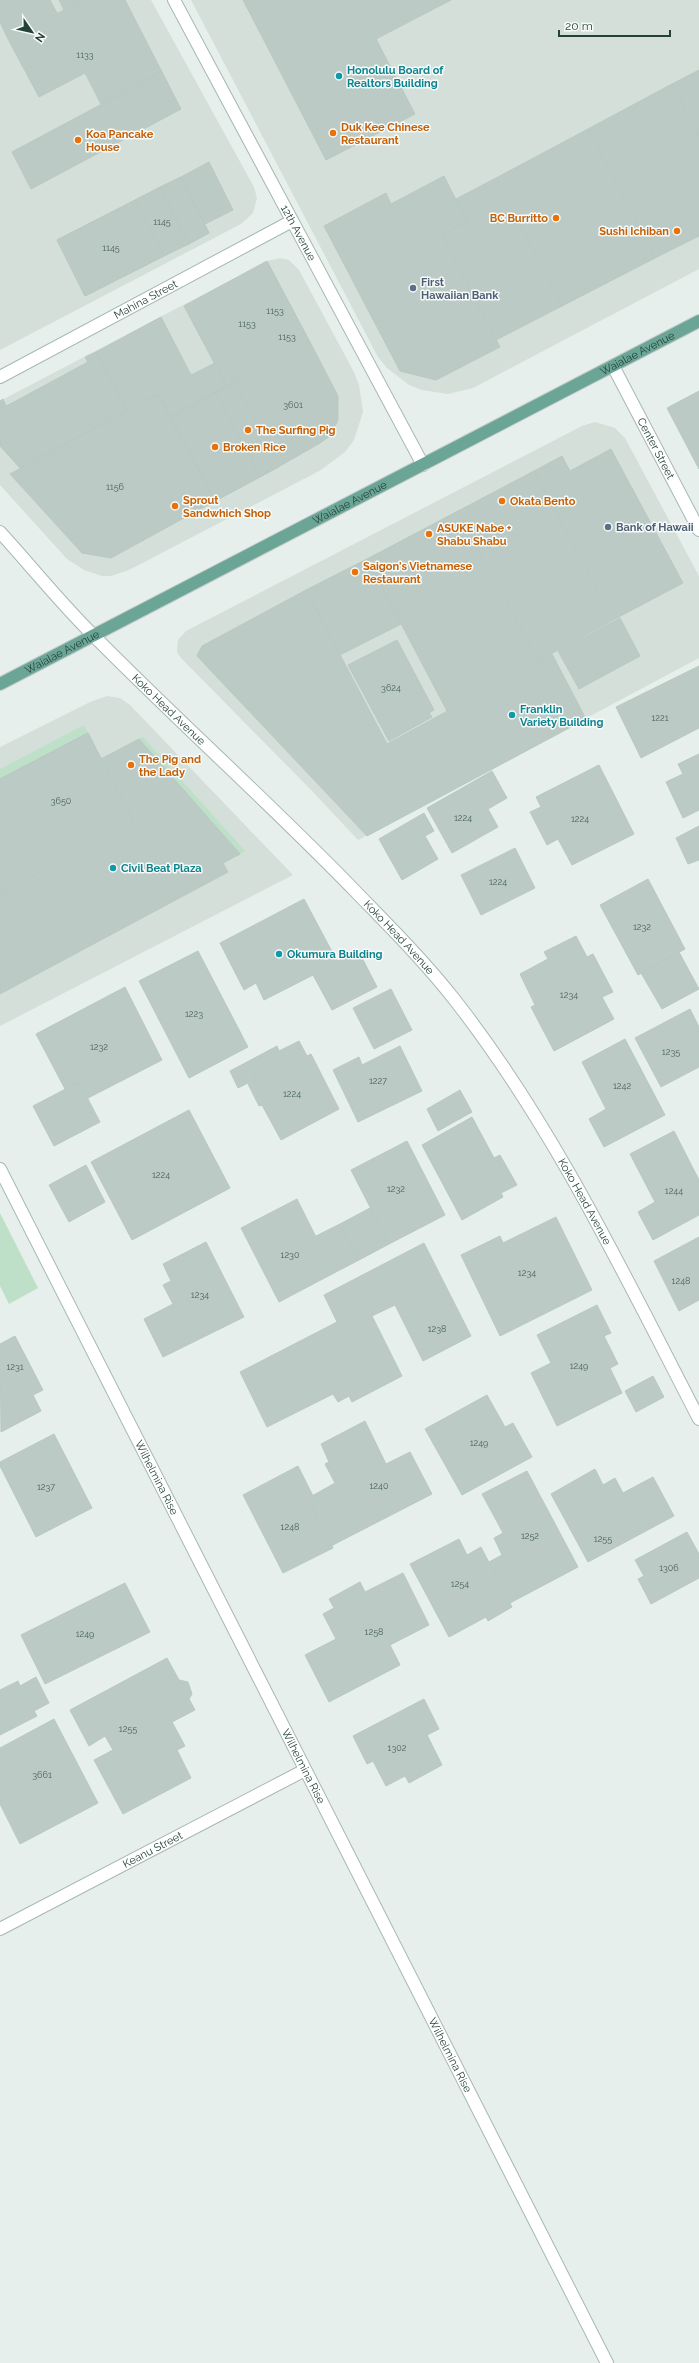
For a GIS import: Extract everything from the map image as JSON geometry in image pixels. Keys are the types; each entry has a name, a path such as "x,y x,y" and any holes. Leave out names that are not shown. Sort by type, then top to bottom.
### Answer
{"main road":[{"name":"Waialae Avenue","path":"0,684 94,637 699,321"}],"street":[{"name":"12th Avenue","path":"174,0 423,465"},
{"name":"Mahina Street","path":"0,377 292,221"},
{"name":"Center Street","path":"613,366 699,530"},
{"name":"Koko Head Avenue","path":"0,532 94,637 296,830 406,945 454,999 506,1071 538,1123 625,1277 699,1419"},
{"name":"Wilhelmina Rise","path":"0,1169 607,2363"},
{"name":"Keanu Street","path":"0,1929 305,1770"}],"shaded area":[{"path":"0,0 151,0 254,187 257,198 253,213 241,224 0,350"},
{"path":"191,0 699,0 699,269 473,388 448,394 422,390 409,385 387,368 378,357"},
{"path":"280,258 289,260 299,270 354,372 359,385 363,412 354,440 345,452 321,470 129,570 111,576 102,576 84,570 67,559 0,485 0,401 267,261"},
{"path":"595,422 615,428 625,438 699,576 699,658 358,840 313,792 181,658 177,652 178,640 186,631 582,426"},
{"name":"Civil Beat Plaza","path":"107,696 120,698 130,705 293,875 0,1026 0,747 90,702"}],"green space":[{"path":"84,725 88,733 0,779 0,769"},
{"path":"143,737 245,851 240,854 139,739"},
{"path":"0,1213 38,1288 9,1304 0,1286"}],"building":[{"path":"0,0 50,0 57,13 8,39 0,22"},
{"path":"59,0 83,0 64,10"},
{"path":"83,0 125,0 162,72 101,104 85,73 39,97 8,39"},
{"name":"Honolulu Board of Realtors Building","path":"243,0 451,0 376,39 415,114 326,160"},
{"path":"699,70 699,136 672,84"},
{"name":"Koa Pancake House","path":"162,72 181,109 31,189 12,152"},
{"path":"672,84 699,136 699,236 655,258 588,129"},
{"path":"588,129 655,258 562,306 496,178"},
{"path":"209,162 233,210 205,224 181,177"},
{"name":"First Hawaiian Bank","path":"444,176 467,222 442,235 500,347 436,380 400,371 324,226 386,193 391,204"},
{"path":"181,177 209,233 85,296 57,240"},
{"path":"181,177 209,233 189,244 160,187"},
{"path":"496,178 562,306 496,340 442,235 467,222 456,199"},
{"path":"160,187 189,244 164,256 135,200"},
{"path":"135,200 164,256 85,296 57,240"},
{"path":"267,261 310,342 227,387 184,306"},
{"path":"161,317 191,375 215,363 227,387 171,417 158,394 127,411 96,352"},
{"path":"310,342 338,396 338,420 330,436 280,466 234,382"},
{"path":"96,352 127,411 20,468 0,446 0,401 3,399 6,406 14,402 88,362 85,357"},
{"name":"Broken Rice","path":"234,382 280,466 215,501 171,417"},
{"name":"The Surfing Pig","path":"234,382 280,466 260,477 216,393"},
{"path":"699,391 699,469 667,408"},
{"name":"Broken Rice","path":"216,393 260,477 215,501 171,417"},
{"path":"158,394 215,501 111,558 82,553 10,474"},
{"name":"Bank of Hawaii","path":"611,449 683,583 613,620 534,471 562,456 570,471"},
{"path":"534,471 613,620 538,661 458,511"},
{"path":"458,511 538,661 447,711 367,559"},
{"path":"367,559 401,624 340,655 306,590"},
{"name":"Franklin Variety Building","path":"306,590 387,744 552,654 586,719 367,836 197,656 202,646"},
{"path":"620,618 640,656 579,689 558,651"},
{"path":"397,640 434,710 429,713 432,717 389,741 348,665"},
{"path":"699,666 699,728 641,758 616,707"},
{"name":"Civil Beat Plaza","path":"88,733 101,759 139,739 240,854 223,863 228,872 0,994 0,779"},
{"path":"88,733 134,822 0,893 0,779"},
{"path":"699,754 699,810 683,818 666,782 683,774 678,764"},
{"path":"599,765 634,834 572,865 558,839 547,845 530,812 541,807 536,797"},
{"path":"492,771 507,798 488,809 498,827 452,853 427,808"},
{"path":"424,813 434,831 425,836 438,859 402,880 379,839"},
{"path":"699,826 699,860 688,864 676,838"},
{"path":"515,848 535,888 481,915 461,875"},
{"path":"648,879 685,949 638,975 600,905"},
{"name":"Okumura Building","path":"304,899 337,961 358,950 377,987 332,1010 313,975 264,1000 256,983 244,990 220,943"},
{"path":"576,936 587,957 593,954 613,992 602,997 614,1019 554,1051 531,1007 535,1005 520,974 548,959 544,952"},
{"path":"198,951 248,1047 189,1078 139,981"},
{"path":"679,952 699,989 662,1009 641,973"},
{"path":"125,987 162,1060 88,1098 79,1082 65,1089 36,1034"},
{"path":"391,989 412,1030 374,1049 353,1008"},
{"path":"690,1009 699,1027 699,1067 661,1087 635,1038"},
{"path":"625,1039 665,1115 604,1147 589,1119 606,1109 582,1062"},
{"path":"299,1041 307,1056 311,1054 339,1109 281,1140 262,1105 259,1106 248,1084 256,1079 247,1062 277,1046 279,1051"},
{"path":"400,1046 422,1091 358,1122 333,1070 359,1057 362,1065"},
{"path":"247,1062 256,1079 238,1088 230,1071"},
{"path":"79,1082 100,1122 54,1146 33,1106"},
{"path":"460,1090 472,1112 438,1131 427,1109"},
{"path":"189,1110 230,1188 132,1240 91,1162"},
{"path":"472,1117 494,1158 500,1155 517,1185 501,1193 503,1197 462,1220 422,1145"},
{"path":"674,1131 699,1180 699,1215 653,1240 638,1212 655,1202 630,1154"},
{"path":"407,1141 445,1215 389,1244 351,1170"},
{"path":"86,1165 105,1202 69,1222 49,1185"},
{"path":"297,1199 334,1273 279,1302 241,1228"},
{"path":"370,1208 389,1244 359,1260 340,1224"},
{"path":"556,1217 592,1290 500,1336 461,1255 500,1236 503,1243"},
{"path":"340,1224 359,1260 334,1273 316,1236"},
{"path":"699,1237 699,1300 679,1311 654,1261"},
{"path":"206,1242 244,1317 163,1357 144,1319 173,1304 163,1285 171,1281 163,1264"},
{"path":"424,1243 471,1336 423,1361 395,1305 372,1316 402,1376 352,1402 349,1396 338,1402 333,1394 267,1427 240,1372 337,1322 324,1295"},
{"path":"597,1305 611,1333 604,1336 618,1364 610,1368 622,1393 557,1426 531,1373 551,1363 537,1335"},
{"path":"15,1336 43,1390 33,1395 41,1411 1,1432 0,1344"},
{"path":"653,1376 664,1397 636,1412 625,1391"},
{"path":"487,1395 505,1427 513,1423 532,1457 462,1495 425,1429"},
{"path":"365,1421 386,1464 410,1452 432,1494 331,1546 311,1507 317,1504 312,1496 335,1483 325,1464 329,1462 321,1444"},
{"path":"54,1434 92,1508 36,1537 0,1466 0,1462"},
{"path":"298,1466 317,1504 311,1507 333,1548 283,1573 243,1495"},
{"path":"595,1469 603,1485 615,1478 623,1493 653,1477 674,1516 588,1562 551,1494"},
{"path":"527,1471 578,1567 510,1603 489,1562 502,1555 494,1538 503,1533 482,1494"},
{"path":"687,1532 699,1554 699,1578 651,1604 638,1579 644,1576 635,1560"},
{"path":"459,1539 467,1555 481,1547 512,1607 488,1621 486,1617 449,1637 410,1564"},
{"path":"403,1573 429,1625 390,1645 400,1665 329,1702 305,1655 336,1639 323,1614 334,1608 329,1599 360,1582 365,1592"},
{"path":"125,1583 150,1632 45,1684 21,1635"},
{"path":"167,1658 179,1680 188,1682 192,1694 189,1699 195,1710 172,1722 185,1746 177,1750 191,1778 123,1814 94,1760 113,1750 105,1736 89,1746 70,1710"},
{"path":"36,1677 49,1703 34,1711 37,1716 0,1735 0,1690 18,1681 20,1686"},
{"path":"424,1699 439,1729 427,1735 442,1765 409,1783 405,1776 386,1786 373,1761 367,1764 353,1736"},
{"path":"54,1719 98,1803 20,1844 0,1804 0,1748"}],"place":[{"name":"Honolulu Board of Realtors Building","path":"339,76"},
{"name":"Duk Kee Chinese Restaurant","path":"333,133"},
{"name":"Koa Pancake House","path":"78,140"},
{"name":"BC Burritto","path":"556,218"},
{"name":"Sushi Ichiban","path":"677,231"},
{"name":"First Hawaiian Bank","path":"413,288"},
{"name":"The Surfing Pig","path":"248,430"},
{"name":"Broken Rice","path":"215,447"},
{"name":"Okata Bento","path":"502,501"},
{"name":"Sprout Sandwhich Shop","path":"175,506"},
{"name":"Bank of Hawaii","path":"608,527"},
{"name":"ASUKE Nabe + Shabu Shabu","path":"429,534"},
{"name":"Saigon's Vietnamese Restaurant","path":"355,572"},
{"name":"Franklin Variety Building","path":"512,715"},
{"name":"The Pig and the Lady","path":"131,765"},
{"name":"Civil Beat Plaza","path":"113,868"},
{"name":"Okumura Building","path":"279,954"}]}
